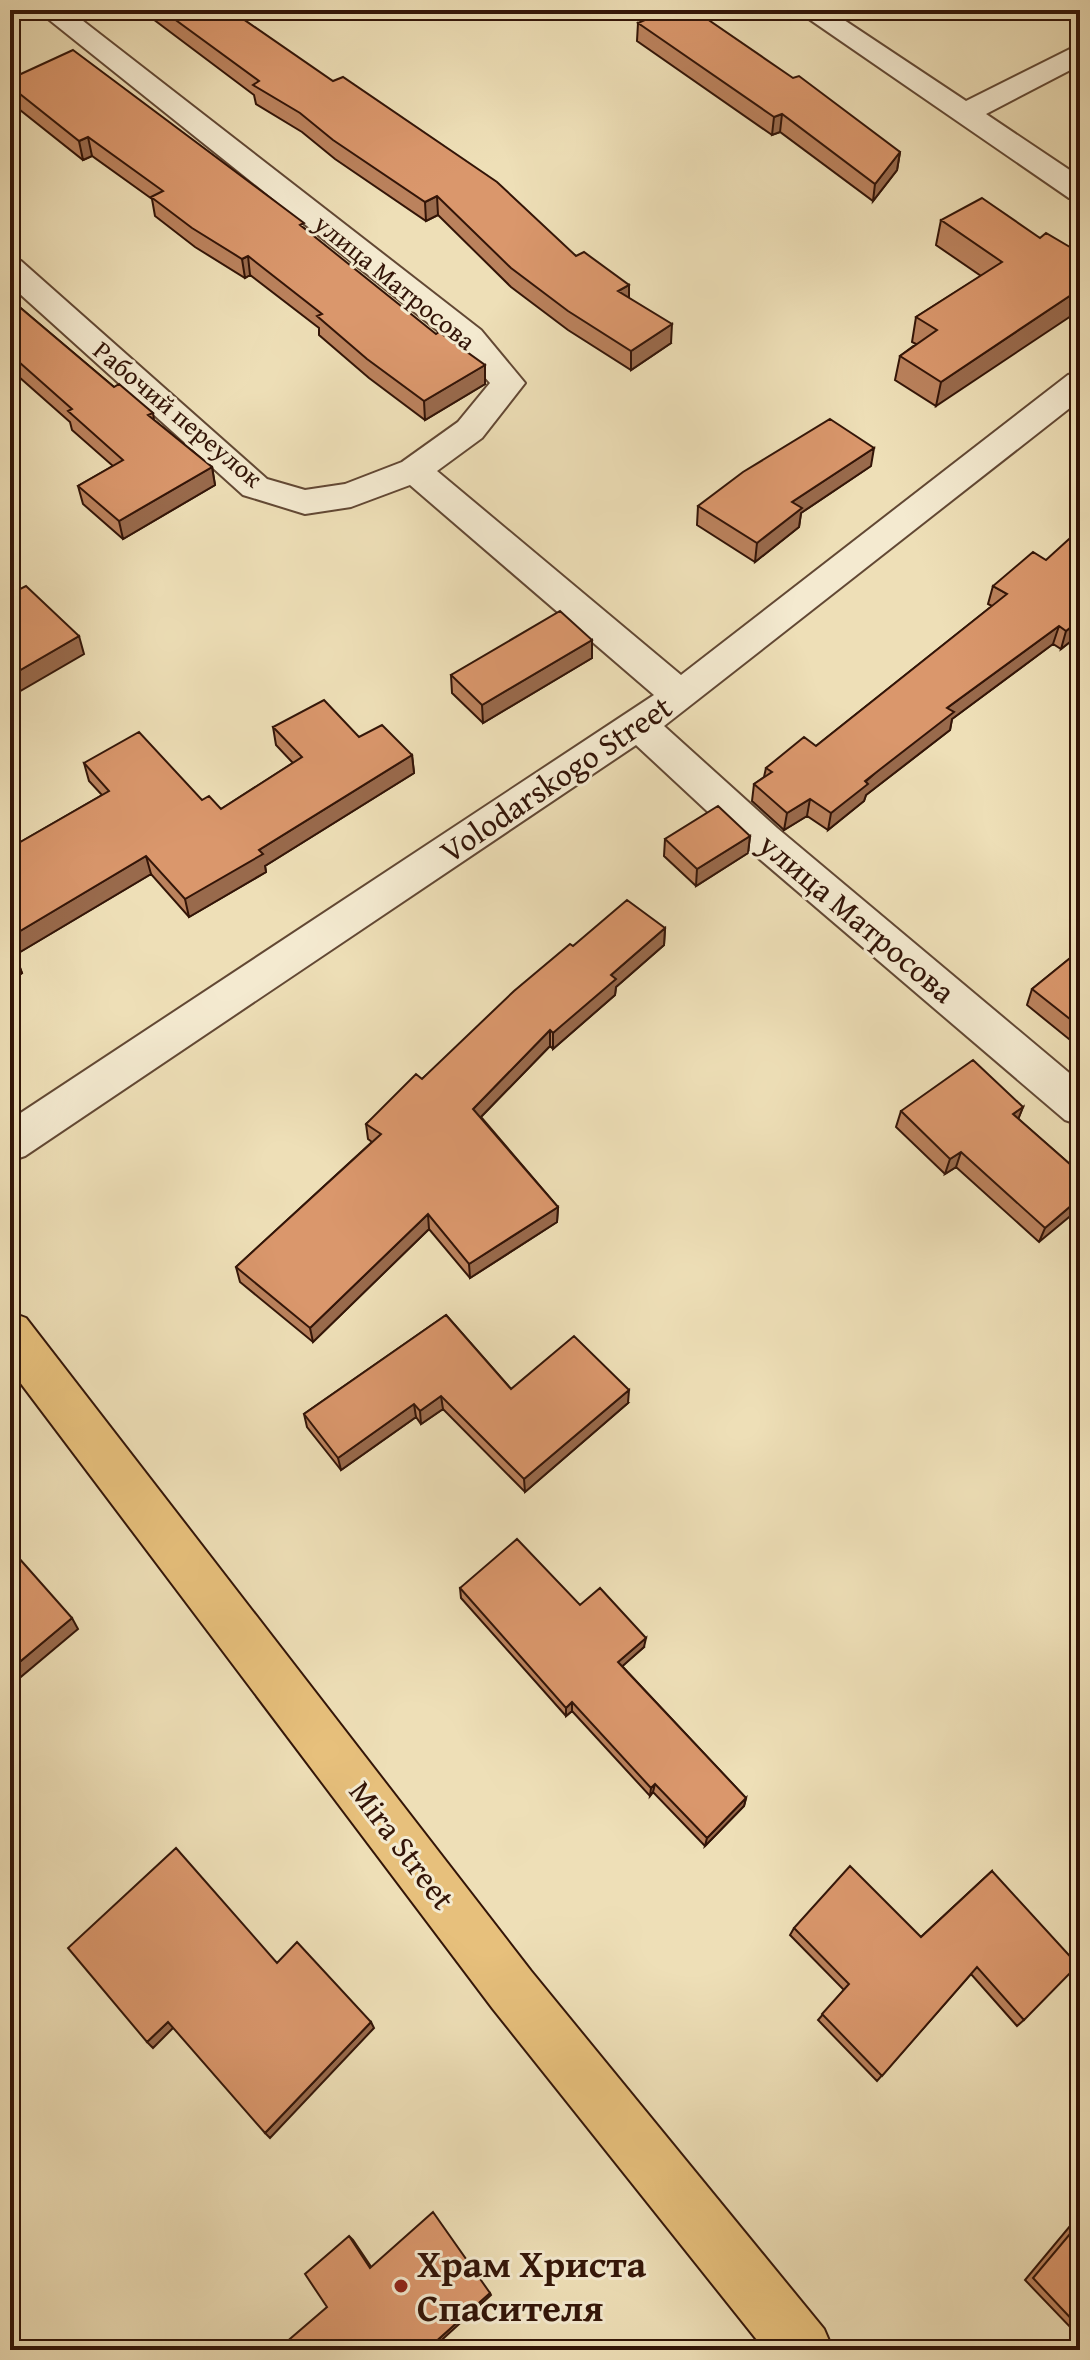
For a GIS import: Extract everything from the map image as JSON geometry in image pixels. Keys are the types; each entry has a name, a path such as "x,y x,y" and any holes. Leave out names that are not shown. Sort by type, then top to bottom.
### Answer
{"main road":[{"name":"Mira Street","path":"10,1333 512,1990 803,2350"}],"street":[{"name":"улица Матросова","path":"51,10 469,338 508,383 470,430 414,470"},
{"path":"810,10 1080,191"},
{"path":"963,114 1080,53"},
{"name":"Рабочий переулок","path":"10,268 255,487 305,502 351,495 414,470"},
{"name":"Volodarskogo Street","path":"10,1143 680,696 1080,383"},
{"path":"414,470 680,696"},
{"name":"улица Матросова","path":"638,724 763,839 1080,1107"}],"building":[{"path":"162,10 230,10 333,81 343,77 497,182 576,256 584,252 629,285 618,291 672,324 631,351 568,311 511,268 437,196 425,202 333,140 300,113 253,85 259,81"},
{"path":"663,10 694,10 793,78 799,76 900,152 875,184 782,114 774,117 638,23"},
{"path":"73,50 304,223 300,225 436,334 439,332 485,365 424,401 367,359 317,316 322,314 248,256 242,259 192,228 151,197 163,191 88,137 79,141 10,86 10,79"},
{"path":"982,198 1040,238 1046,233 1080,253 1080,289 941,382 900,356 937,330 916,317 1002,262 941,220"},
{"path":"10,299 114,387 119,384 153,413 148,415 212,467 119,521 78,486 123,460 10,354"},
{"path":"830,419 874,448 792,502 802,508 757,543 698,506 743,472"},
{"path":"1080,529 1080,620 1066,631 1059,626 947,708 954,712 865,781 868,784 831,813 810,799 787,813 754,784 772,772 766,768 804,737 816,746 1007,594 993,586 1033,552 1046,560"},
{"path":"26,586 79,636 10,676 10,594"},
{"path":"560,611 592,640 482,705 451,675"},
{"path":"324,700 359,737 382,725 412,755 259,850 263,854 185,899 146,856 10,937 10,848 109,791 84,763 139,732 202,800 209,796 221,809 302,757 273,727"},
{"path":"718,806 750,836 697,869 665,839"},
{"path":"627,900 665,928 611,975 616,979 553,1033 550,1030 473,1109 558,1207 469,1264 428,1214 310,1328 236,1267 381,1134 366,1124 416,1074 422,1079 514,991"},
{"path":"1080,950 1080,1027 1032,989"},
{"path":"973,1060 1023,1107 1013,1114 1080,1173 1080,1198 1045,1228 961,1152 950,1159 901,1111"},
{"path":"446,1315 511,1389 574,1336 629,1390 524,1479 441,1396 420,1411 414,1404 338,1458 304,1414"},
{"path":"517,1539 580,1605 600,1588 646,1638 618,1662 746,1798 707,1838 655,1784 651,1788 572,1702 566,1708 460,1588"},
{"path":"10,1548 72,1618 10,1670"},
{"path":"176,1848 277,1963 297,1942 371,2022 265,2133 168,2022 147,2042 68,1948"},
{"path":"850,1866 921,1937 992,1871 1078,1965 1024,2020 977,1967 882,2076 822,2014 849,1984 794,1928"},
{"name":"Храм Христа Спасителя","path":"433,2212 490,2293 432,2345 435,2350 277,2350 327,2307 305,2274 349,2236 370,2268"},
{"path":"1080,2222 1080,2326 1079,2327 1033,2278"}],"place":[{"name":"Храм Христа Спасителя","path":"401,2286"}]}
